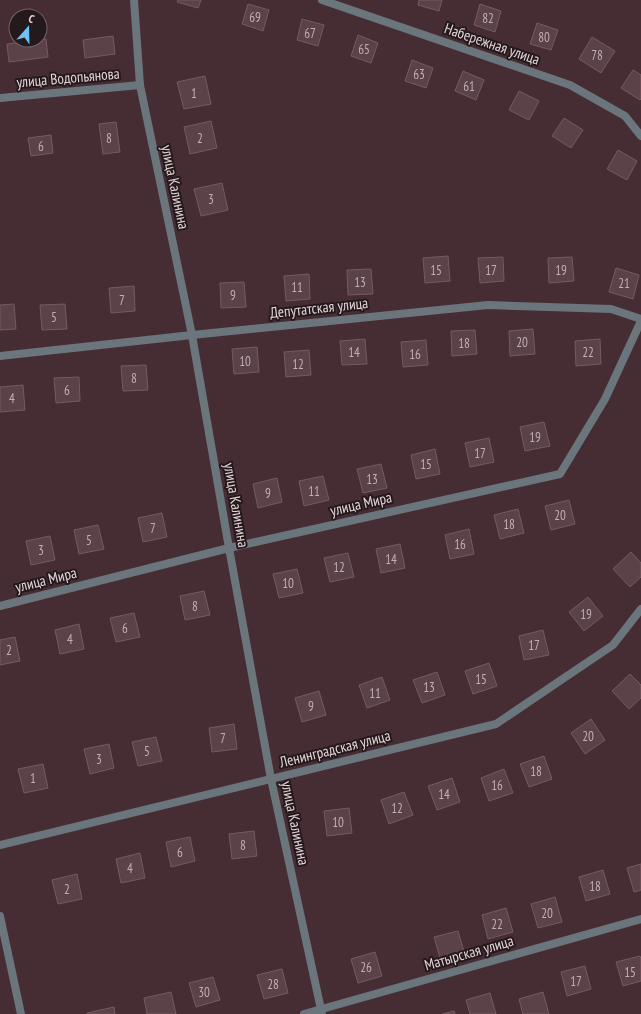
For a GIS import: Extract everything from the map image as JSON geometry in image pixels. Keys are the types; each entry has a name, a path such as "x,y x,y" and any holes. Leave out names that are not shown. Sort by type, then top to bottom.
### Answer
{"street":[{"name":"улица Калинина","path":"134,0 140,85 192,335 271,779 322,1012"},
{"name":"Набережная улица","path":"322,0 570,85 625,116 641,136"},
{"name":"улица Водопьянова","path":"0,98 140,85"},
{"name":"Депутатская улица","path":"0,356 488,305 611,309 641,320"},
{"name":"улица Мира","path":"0,606 229,548 560,474 605,399 641,320"},
{"name":"Ленинградская улица","path":"0,845 496,724 613,645 641,609"},
{"path":"0,916 21,1014"},
{"name":"Матырская улица","path":"304,1014 322,1012 641,919"}],"building":[{"path":"178,0 201,0 198,8 177,2"},
{"path":"419,0 442,0 439,11 418,5"},
{"path":"248,4 269,10 263,31 242,24"},
{"path":"480,4 501,11 495,32 474,25"},
{"path":"302,19 324,25 318,46 297,40"},
{"path":"537,23 558,30 551,50 530,44"},
{"path":"358,35 378,43 371,63 351,56"},
{"path":"113,36 115,54 85,58 83,40"},
{"path":"592,37 615,51 601,73 579,59"},
{"path":"7,44 8,48 47,48 48,57 9,62"},
{"path":"412,60 433,68 426,88 405,81"},
{"path":"633,70 641,75 640,100 621,88"},
{"path":"463,71 484,80 476,100 455,91"},
{"path":"205,76 211,104 184,109 177,82"},
{"path":"519,91 539,101 529,120 509,110"},
{"path":"564,118 583,130 571,148 552,136"},
{"path":"211,121 217,148 190,154 184,127"},
{"path":"116,122 120,152 103,154 99,124"},
{"path":"51,135 53,153 31,156 28,138"},
{"path":"618,150 637,161 627,180 607,169"},
{"path":"222,183 228,210 201,216 194,189"},
{"path":"448,256 450,281 425,283 423,258"},
{"path":"503,257 504,281 480,283 478,258"},
{"path":"572,257 574,281 549,283 548,258"},
{"path":"616,268 639,275 633,299 609,292"},
{"path":"371,269 373,294 348,295 347,270"},
{"path":"309,274 310,299 286,301 284,276"},
{"path":"244,282 246,307 221,308 220,283"},
{"path":"134,286 135,311 111,313 109,288"},
{"path":"14,304 16,329 0,330 0,305"},
{"path":"65,304 67,329 42,330 40,305"},
{"path":"533,329 535,354 510,356 509,331"},
{"path":"475,330 477,354 452,356 451,331"},
{"path":"365,339 367,364 342,365 340,341"},
{"path":"600,339 601,364 576,366 575,341"},
{"path":"426,340 428,365 403,367 401,342"},
{"path":"257,347 259,372 234,374 232,349"},
{"path":"309,350 311,375 286,377 284,352"},
{"path":"146,365 148,390 123,391 121,366"},
{"path":"79,377 80,401 56,403 54,378"},
{"path":"23,385 25,410 0,412 0,387"},
{"path":"544,422 550,446 525,451 520,427"},
{"path":"489,438 494,462 470,467 465,443"},
{"path":"435,449 440,474 416,479 411,455"},
{"path":"381,464 387,488 363,493 357,469"},
{"path":"323,476 329,500 304,506 299,481"},
{"path":"277,478 282,502 258,508 253,484"},
{"path":"569,500 575,524 551,530 545,506"},
{"path":"518,509 524,533 500,539 494,515"},
{"path":"162,513 167,537 143,542 138,518"},
{"path":"98,525 104,549 79,554 74,530"},
{"path":"469,529 474,554 450,559 445,535"},
{"path":"50,536 55,560 31,565 26,541"},
{"path":"400,544 405,568 381,573 376,549"},
{"path":"631,552 641,563 641,577 630,587 613,569"},
{"path":"348,553 354,577 330,582 324,558"},
{"path":"297,569 303,593 279,598 273,574"},
{"path":"204,591 210,615 185,620 180,596"},
{"path":"588,597 603,616 584,631 569,612"},
{"path":"134,613 140,637 116,642 110,618"},
{"path":"79,624 84,649 60,654 55,630"},
{"path":"543,630 549,655 524,660 519,636"},
{"path":"15,637 20,661 0,665 0,640"},
{"path":"489,663 497,686 473,694 465,671"},
{"path":"437,672 445,695 422,703 413,680"},
{"path":"630,674 641,685 641,698 629,709 612,691"},
{"path":"382,677 390,700 367,708 359,685"},
{"path":"319,691 326,715 302,722 295,698"},
{"path":"591,719 605,740 585,754 571,733"},
{"path":"234,724 237,749 212,752 209,728"},
{"path":"156,737 162,761 138,766 132,742"},
{"path":"109,744 114,768 90,774 84,749"},
{"path":"544,756 552,779 529,787 520,764"},
{"path":"43,764 48,788 24,793 18,769"},
{"path":"504,769 513,793 489,801 481,778"},
{"path":"452,778 460,802 437,810 428,786"},
{"path":"404,792 413,815 389,824 381,800"},
{"path":"349,808 352,833 327,836 324,811"},
{"path":"254,831 257,856 232,859 229,834"},
{"path":"190,837 195,861 171,867 166,842"},
{"path":"140,853 145,878 121,883 116,859"},
{"path":"641,864 641,890 634,892 627,868"},
{"path":"603,870 610,894 586,901 579,877"},
{"path":"77,874 82,899 58,904 52,880"},
{"path":"555,897 562,922 538,928 531,904"},
{"path":"506,908 513,932 488,939 482,915"},
{"path":"458,931 465,955 441,961 434,937"},
{"path":"375,952 382,976 358,983 351,959"},
{"path":"640,956 641,981 623,986 616,962"},
{"path":"585,966 591,989 567,996 561,972"},
{"path":"282,969 288,993 264,999 257,975"},
{"path":"213,977 220,1000 196,1007 189,983"},
{"path":"171,992 176,1014 147,1014 144,998"},
{"path":"543,992 549,1014 523,1014 519,999"},
{"path":"490,993 496,1014 470,1014 466,1000"},
{"path":"114,1007 115,1014 87,1014 87,1013"},
{"path":"454,1011 455,1014 442,1014"}]}
